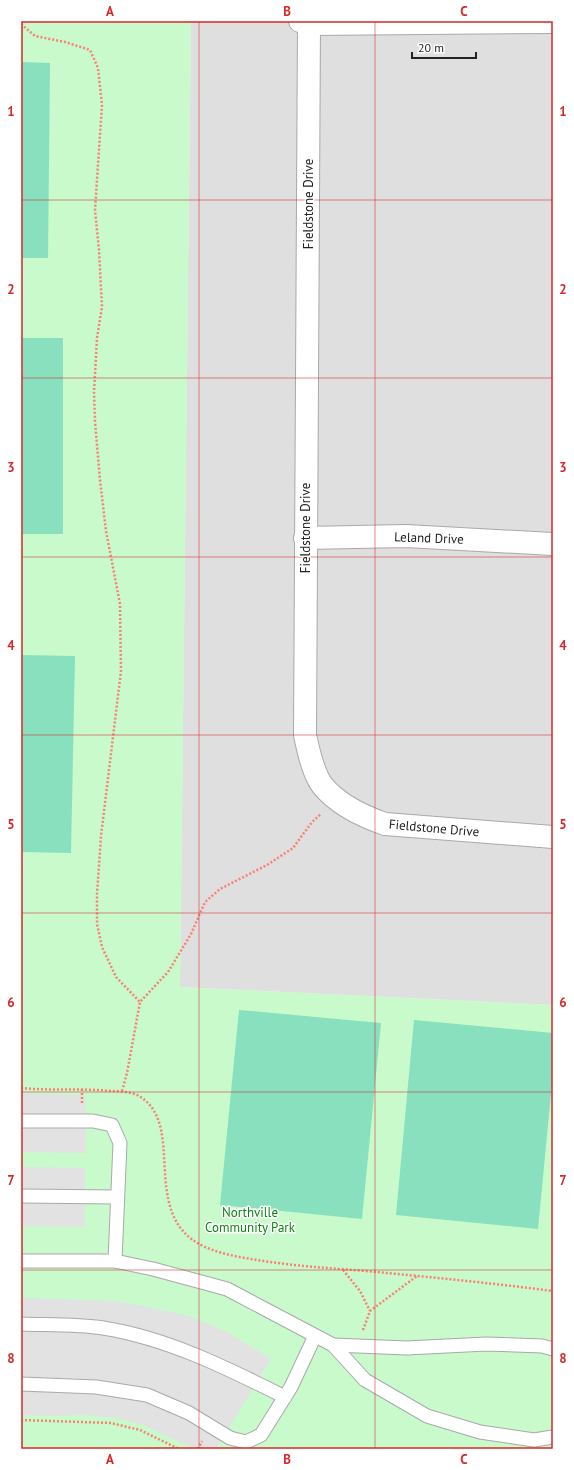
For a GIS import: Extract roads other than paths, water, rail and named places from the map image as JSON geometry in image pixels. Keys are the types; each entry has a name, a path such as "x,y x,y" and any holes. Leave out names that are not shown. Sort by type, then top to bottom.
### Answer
{"street":[{"path":"304,22 553,22"},
{"name":"Fieldstone Drive","path":"304,22 305,735 310,758 322,784 337,799 363,816 385,824 553,837"},
{"name":"Leland Drive","path":"305,538 406,536 553,544"}],"lane":[{"path":"21,1121 93,1121 112,1125 120,1143 115,1261"},
{"path":"21,1196 117,1197"},
{"path":"21,1262 115,1261 153,1269 227,1289 332,1345 365,1380 427,1416 480,1432 534,1440 553,1437"},
{"path":"21,1324 102,1328 147,1337 241,1374 285,1397"},
{"path":"21,1384 96,1387 147,1395 189,1413 230,1438 246,1442 261,1435 291,1387 315,1336"},
{"path":"332,1345 407,1348 486,1344 542,1346 553,1349"}],"park label":[{"name":"Northville Community Park","path":"250,1220"}]}
